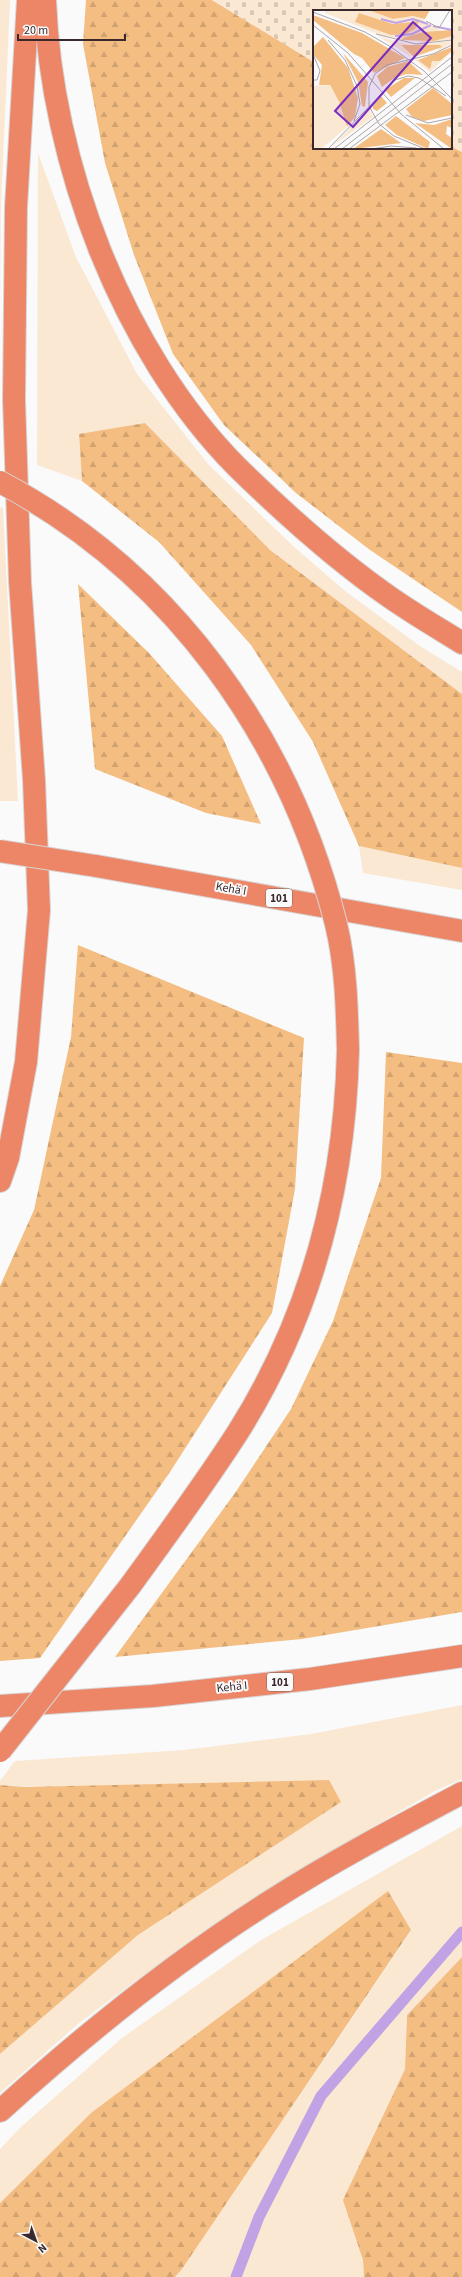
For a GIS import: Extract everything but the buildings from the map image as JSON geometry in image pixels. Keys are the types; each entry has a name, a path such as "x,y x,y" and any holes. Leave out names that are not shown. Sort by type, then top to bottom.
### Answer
{"highway":[{"path":"0,1181 8,1158 26,1062 38,910 34,780 20,582 14,400 16,207 28,0"},
{"path":"44,0 46,45 75,184 106,265 140,335 166,379 197,420 236,466 307,532 390,597 462,644"},
{"path":"0,482 32,499 124,567 169,611 202,650 257,729 284,779 306,829 336,926 347,1000 348,1050 347,1098 335,1189 324,1236 295,1320 273,1369 238,1431 200,1489 130,1586 0,1751"},
{"name":"Kehä I","path":"0,851 96,866 462,931"},
{"name":"Kehä I","path":"0,1706 152,1696 270,1683 462,1656"},
{"path":"0,2111 58,2058 114,2013 205,1944 273,1899 373,1841 462,1793"}],"green space":[{"path":"0,0 10,0 1,206 0,303"},
{"path":"86,0 212,0 313,61 313,149 452,149 452,147 462,152 462,612 370,550 296,493 224,425 173,354 134,255 105,163 83,44"},
{"path":"212,0 462,0 462,152 452,147 452,10 313,10 313,61"},
{"path":"38,153 76,257 137,374 208,464 293,546 345,591 420,646 462,672 462,694 270,550 145,423 79,435 82,481 37,465"},
{"path":"145,423 270,550 462,694 462,868 359,846 313,742 251,645 159,542 82,481 79,434"},
{"path":"0,507 3,508 18,801 0,801"},
{"path":"78,584 149,653 222,736 261,824 206,813 95,769"},
{"path":"359,846 462,868 462,890 363,873"},
{"path":"78,945 304,1038 295,1189 272,1313 170,1472 40,1658 0,1661 0,1286 34,1210 71,1037"},
{"path":"386,1052 462,1063 462,1612 302,1639 115,1657 235,1493 291,1409 333,1321 381,1178"},
{"path":"462,1705 462,1779 433,1792 339,1847 206,1929 79,2023 0,2093 0,2054 138,1935 340,1802 0,1785 0,1781 15,1761 184,1750 311,1734"},
{"path":"329,1780 341,1802 138,1935 0,2054 0,1785 26,1787"},
{"path":"462,1826 462,1957 407,2015 405,2069 368,2146 363,2260 364,2277 175,2277 182,2269 411,1931 91,2113 0,2203 0,2149 21,2127 122,2038 261,1940"},
{"path":"388,1891 411,1930 182,2269 175,2277 0,2277 0,2203 91,2113"},
{"path":"462,1957 462,2277 364,2277 363,2260 343,2200 405,2069 407,2015"}],"waterway":[{"path":"236,2277 259,2217 321,2096 462,1932"}]}
